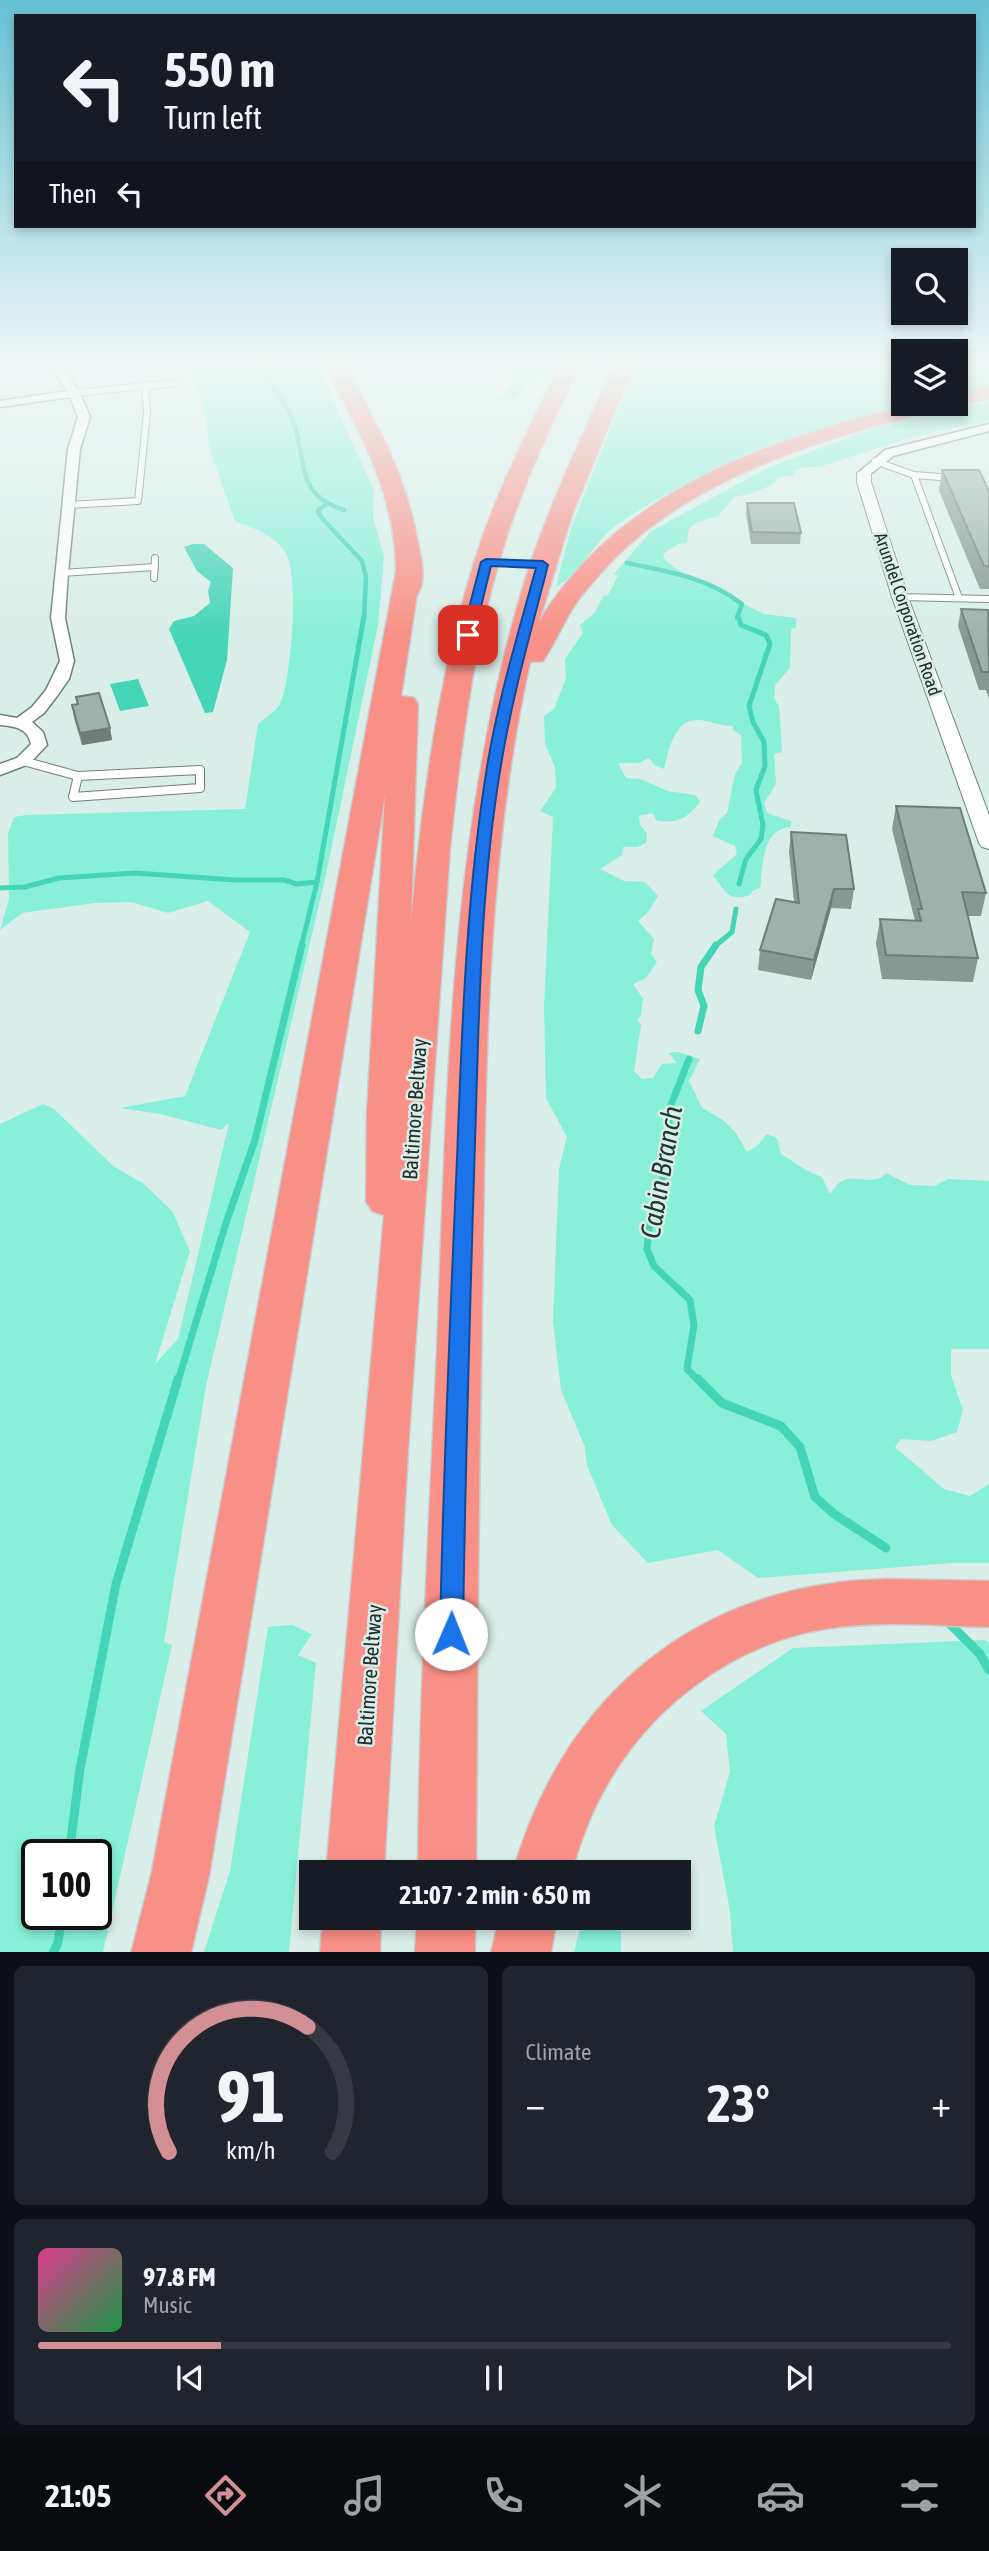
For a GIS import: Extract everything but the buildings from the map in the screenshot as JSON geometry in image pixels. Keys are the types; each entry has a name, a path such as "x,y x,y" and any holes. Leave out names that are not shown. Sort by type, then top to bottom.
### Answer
{"highway":[{"path":"385,458 402,508 411,564 386,1113 385,1450"},
{"name":"Baltimore Beltway","path":"356,1860 385,1450 434,848 457,682 486,562 526,458"},
{"path":"447,1860 455,1448 466,1108 473,950 482,851 494,764 510,685 543,565 586,458"},
{"path":"494,764 531,660 554,615 587,570 642,522 706,482 760,458"},
{"path":"161,1952 180,1876 411,564"},
{"path":"546,1860 555,1833 590,1760 628,1711 675,1668 725,1638 771,1618 823,1606 885,1601 981,1607"},
{"path":"350,1952 351,1930"},
{"path":"445,1952 446,1930"},
{"path":"521,1952 526,1930"}],"street":[{"path":"20,723 38,710 52,693 61,679 67,661 58,618 73,458"},
{"path":"870,467 882,458"},
{"name":"Arundel Corporation Road","path":"870,467 864,482 900,597 989,843"},
{"path":"0,720 20,723 33,729 38,736 38,745 23,761 0,770"}],"lane":[{"path":"68,505 138,501 142,458"},
{"path":"870,467 914,475 956,478"},
{"path":"914,475 959,598"},
{"path":"153,578 155,558"},
{"path":"486,562 543,565"},
{"path":"61,573 155,567"},
{"path":"900,597 989,599"},
{"path":"23,761 78,776 200,770 200,788 73,797 78,776"}],"shaded area":[{"path":"213,458 359,458 374,490 373,517 384,556 378,625 325,879 206,1386 164,1642 172,1645 112,1912 112,1839 21,1839 21,1930 108,1930 103,1952 0,1952 0,1124 43,1104 54,1109 113,1166 144,1184 172,1211 190,1251 155,1364 178,1339 229,1123 221,1130 160,1114 120,1108 185,1096 250,932 208,901 168,913 131,902 95,903 22,913 0,930 9,899 8,834 14,817 26,815 245,809 258,724 281,702 291,649 293,603 290,564 280,546 263,533 235,521"},
{"path":"599,458 740,458 686,483 619,523 573,574 556,587 571,528"},
{"path":"793,458 847,458 820,467 804,467 796,470 794,475 780,477 772,485 734,497 718,516 698,522 689,529 687,543 678,544 663,554 665,560 682,573 764,614 796,618 796,628 791,629 790,668 775,685 774,699 779,706 782,752 774,754 776,784 764,803 767,813 791,821 791,827 781,829 769,841 763,860 760,888 752,891 751,895 732,896 724,891 713,875 737,854 735,846 713,836 720,819 727,813 735,774 742,763 741,735 733,730 733,726 706,721 687,722 681,727 672,742 664,769 654,765 649,758 638,763 618,763 626,778 640,779 668,791 695,795 700,802 686,816 676,821 656,820 653,813 639,816 640,825 647,833 646,843 637,847 623,847 622,855 600,869 624,881 645,882 658,896 649,911 638,921 654,939 651,954 657,962 646,978 633,984 643,999 641,1016 637,1020 641,1025 634,1071 642,1079 653,1078 662,1064 677,1063 669,1053 678,1052 700,1059 689,1081 702,1108 723,1120 736,1133 747,1152 757,1146 767,1134 777,1138 781,1154 822,1177 830,1194 842,1181 877,1179 886,1173 910,1185 935,1186 948,1179 989,1181 989,1349 951,1349 951,1375 963,1410 957,1432 931,1441 901,1439 895,1447 944,1489 970,1496 989,1484 989,1563 952,1563 758,1578 718,1550 648,1563 612,1525 587,1465 585,1447 561,1390 553,1322 559,1169 567,1137 546,1098 544,1006 553,817 540,811 556,788 555,767 545,744 544,716 554,709 566,678 565,659 583,633 580,625 595,613 603,596 608,595 618,576 614,574 651,531 769,467"},
{"path":"204,544 233,568 227,660 213,712 205,713 169,629 174,621 194,616 210,603 208,591 211,582 197,571 184,547"},
{"path":"138,679 149,706 120,711 110,684"},
{"path":"292,1625 312,1634 298,1655 316,1663 289,1952 204,1952 230,1871 268,1627"},
{"path":"984,1640 989,1642 989,1952 733,1952 730,1911 714,1826 730,1772 726,1734 701,1711 793,1648"},
{"path":"580,1930 621,1930 621,1952 574,1952"}],"waterway":[{"name":"Cabin Branch","path":"302,458 309,484 316,494 344,510"},
{"path":"325,505 318,510 321,517 362,561 366,577 364,618"},
{"name":"Cabin Branch","path":"627,563 672,573 715,588 742,604 737,618"},
{"path":"317,882 364,616"},
{"name":"Cabin Branch","path":"738,616 741,625 766,635 770,644 749,706 753,722 764,742 765,766 756,790 763,825 761,839 746,859 739,884"},
{"path":"0,888 25,887 59,878 135,873 235,880 284,880 297,884 317,882"},
{"path":"301,947 317,882"},
{"name":"Cabin Branch","path":"715,946 732,932 736,909"},
{"path":"178,1381 226,1223 255,1140 302,945"},
{"name":"Cabin Branch","path":"698,1031 704,1006 698,990 701,967 715,946"},
{"name":"Cabin Branch","path":"689,1059 669,1110 668,1164 650,1217 647,1249 654,1266 690,1300 694,1325 687,1369 699,1381"},
{"path":"71,1839 80,1769 116,1584 178,1379"},
{"name":"Cabin Branch","path":"698,1379 722,1403 781,1426 800,1447 815,1497 834,1514 886,1548"},
{"name":"Cabin Branch","path":"949,1623 980,1654 989,1670"},
{"path":"54,1952 60,1930"}],"route":[{"path":"451,1634 473,950 482,851 494,764 510,685 543,565 486,562 468,635"}]}
